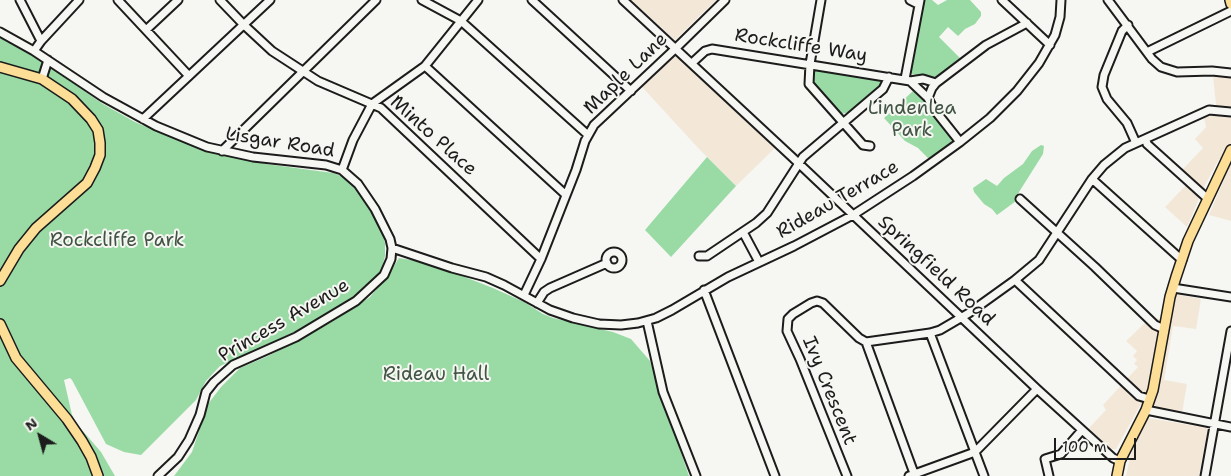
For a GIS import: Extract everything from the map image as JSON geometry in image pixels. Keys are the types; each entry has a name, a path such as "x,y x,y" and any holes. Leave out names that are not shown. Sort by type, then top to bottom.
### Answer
{"main road":[{"path":"1230,0 1231,4"},
{"path":"0,66 42,79 72,99 91,118 98,130 100,155 96,168 87,182 36,228 19,248 0,281"},
{"path":"1117,476 1120,461 1146,410 1153,390 1173,288 1182,260 1231,150"},
{"path":"0,324 16,358 67,419 105,476"},
{"path":"91,457 98,476"}],"street":[{"path":"20,0 41,41"},
{"path":"34,51 80,0"},
{"path":"118,0 189,76"},
{"path":"146,30 178,0"},
{"name":"Minto Place","path":"220,0 244,26 272,51 318,81 381,108 541,259"},
{"path":"143,119 270,0"},
{"path":"222,151 376,0"},
{"path":"422,0 461,21 588,135"},
{"path":"342,170 353,140 372,104 425,66 478,0"},
{"path":"532,0 631,91"},
{"name":"Springfield Road","path":"623,0 799,163 1037,389 1113,458 1120,461"},
{"name":"Maple Lane","path":"524,295 541,259 588,135 594,124 725,0"},
{"path":"820,0 810,64 810,87 863,145 870,146"},
{"path":"910,0 919,2 908,80 928,98 933,108 960,142"},
{"path":"1002,0 1050,45"},
{"name":"Rideau Terrace","path":"647,320 671,311 704,290 853,215 913,176 960,142 990,118 1039,63 1059,26 1061,0"},
{"path":"1113,1 1147,52 1161,67 1171,71 1231,73"},
{"path":"1147,52 1231,12"},
{"path":"928,98 936,83 986,45 1027,24"},
{"path":"1128,25 1122,31 1107,66 1102,88 1107,99 1127,123 1136,143"},
{"name":"Lisgar Road","path":"0,32 34,51 103,97 143,119 207,147 254,157 326,165 342,170 358,184 375,210 390,239 392,248"},
{"name":"Rockcliffe Way","path":"692,63 705,51 712,49 908,80 923,79 936,83"},
{"path":"42,79 48,60"},
{"path":"425,66 566,195"},
{"path":"699,256 707,256 756,223 767,213 803,157 883,89 890,77"},
{"path":"1037,389 975,452 913,475 866,342 930,333 940,330 961,317 1015,280 1039,260 1092,179 1104,165 1125,148 1209,110 1231,112"},
{"path":"1146,139 1147,144 1208,199"},
{"path":"1092,179 1182,260"},
{"path":"1020,199 1155,325 1164,329"},
{"path":"743,232 759,262"},
{"path":"392,248 486,277 558,313 599,324 620,325 647,320 663,392 696,476"},
{"name":"Princess Avenue","path":"159,475 178,457 190,440 200,415 206,392 214,382 234,365 296,337 356,301 384,275 391,259 392,248"},
{"path":"537,303 544,292 550,288 607,263"},
{"path":"1015,280 1139,396 1149,399"},
{"path":"1173,288 1231,297"},
{"path":"704,290 775,476"},
{"name":"Ivy Crescent","path":"847,476 786,326 788,319 793,314 817,301 823,304 859,338 866,342"},
{"path":"1205,476 1231,331"},
{"path":"930,333 984,476"},
{"path":"1146,410 1231,427"},
{"path":"1049,476 1045,459 1061,454 1082,430"}],"shaded area":[{"path":"631,0 716,0 675,40"},
{"path":"674,57 679,58 775,148 736,186 642,87"},
{"path":"1212,67 1231,67 1231,163 1219,159 1204,187 1187,227 1165,207 1191,180 1181,171 1203,148 1195,139 1206,127 1204,118 1217,114"},
{"path":"1231,163 1231,221 1209,215"},
{"path":"1165,292 1201,299 1196,329 1173,326 1164,380 1187,384 1182,413 1141,404 1116,449 1110,449 1089,428 1106,410 1103,405 1138,367 1134,364 1137,360 1133,356 1137,351 1126,341 1146,322 1160,318"},
{"path":"1148,418 1208,428 1199,476 1126,476 1131,454"}],"green space":[{"name":"Lindenlea Park","path":"924,0 932,0 938,5 947,0 970,0 981,12 981,16 975,24 965,29 958,36 948,27 939,37 960,58 935,78 910,74"},
{"name":"Rockcliffe Park","path":"0,38 35,57 103,104 135,122 177,140 266,164 333,173 348,179 363,196 383,235 385,256 383,264 380,272 361,295 296,331 220,366 206,381 196,400 141,455 124,452 106,444 72,380 70,378 64,380 75,422 101,452 115,476 0,476"},
{"name":"Lindenlea Park","path":"819,67 879,78 882,86 850,112 841,114 812,85 811,76 814,70"},
{"name":"Lindenlea Park","path":"913,91 925,102 952,138 951,142 929,159 918,148 905,141 884,118"},
{"path":"1041,145 1044,146 1043,154 1019,192 1016,201 997,215 984,204 973,188 986,179 997,186 1004,178 1023,164 1032,151"},
{"path":"707,157 736,186 671,257 645,230"},
{"name":"Rideau Hall","path":"399,258 429,263 493,288 553,318 613,332 631,339 650,361 689,476 174,476 192,452 208,404 221,387 240,368 268,356 330,323 370,297 386,278"}]}
